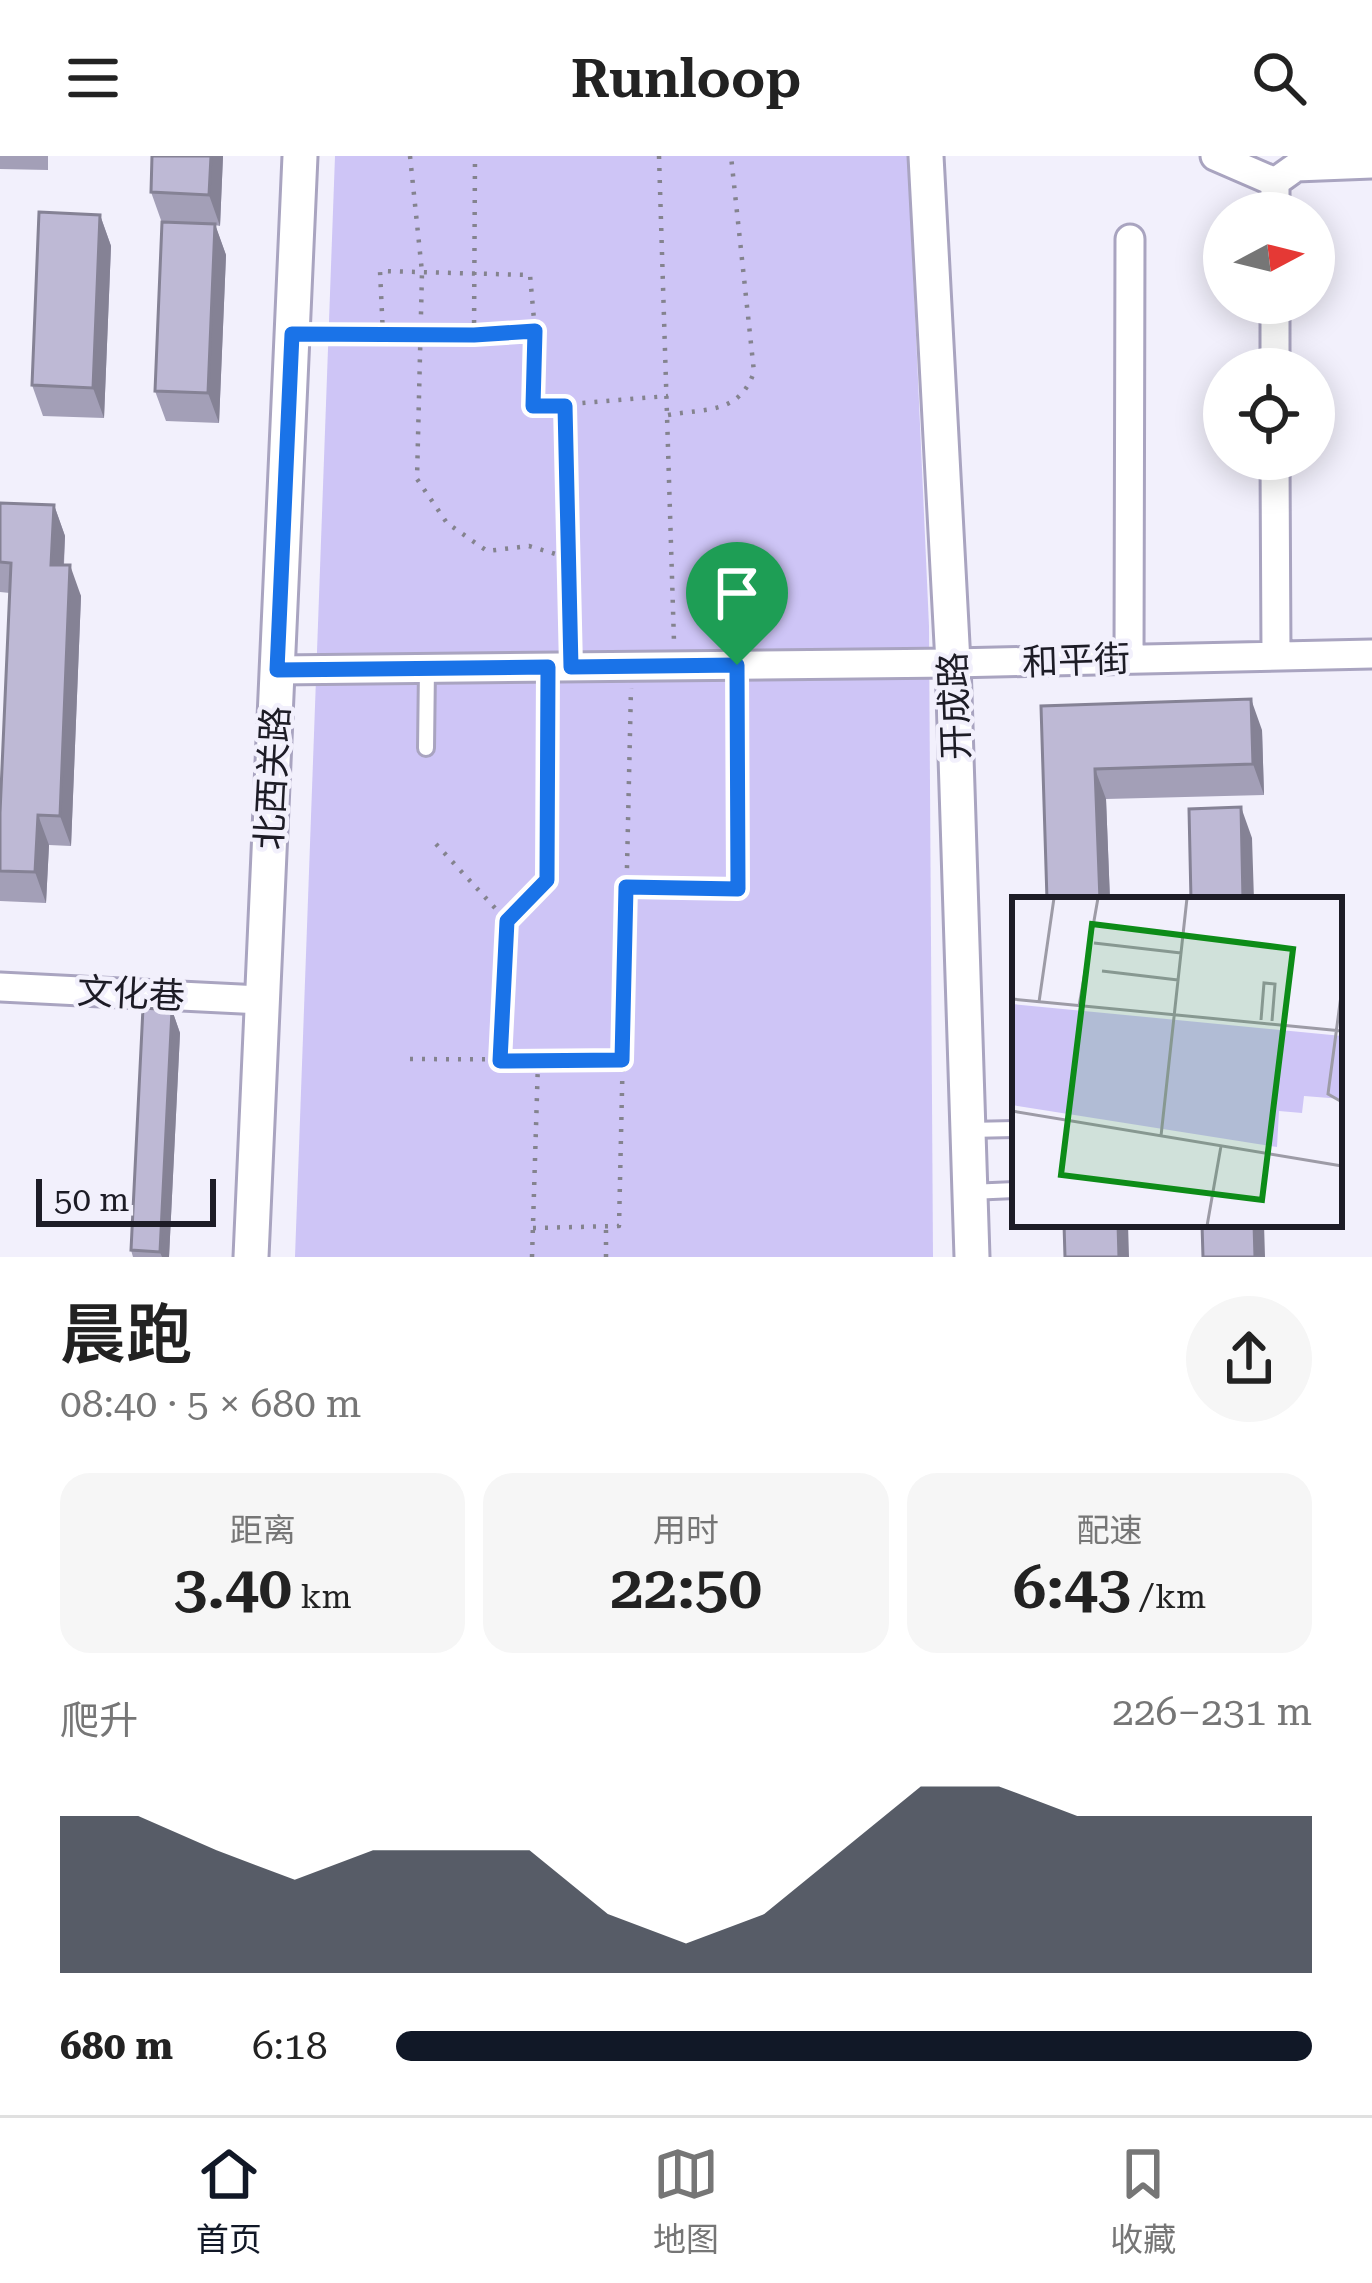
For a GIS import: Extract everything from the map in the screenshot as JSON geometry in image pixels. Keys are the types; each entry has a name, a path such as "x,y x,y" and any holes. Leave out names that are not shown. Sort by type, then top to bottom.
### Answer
{"street":[{"name":"北西关路","path":"251,1257 299,156"},
{"name":"开成路","path":"926,156 953,664 972,1257"},
{"path":"1215,156 1275,182"},
{"path":"1275,182 1297,167 1372,164"},
{"path":"1275,182 1275,192"},
{"path":"1129,658 1130,239"},
{"path":"1275,480 1276,656"},
{"name":"和平街","path":"277,670 1372,655"},
{"name":"文化巷","path":"0,987 262,1000"}],"lane":[{"path":"425,748 427,668"},
{"path":"968,1130 1012,1129"},
{"path":"970,1192 1012,1190"}],"path":[{"path":"410,156 422,272 417,479 447,523 487,551 529,546 569,558"},
{"path":"474,335 475,156"},
{"path":"659,156 675,666"},
{"path":"668,415 730,404 746,394 754,372 731,156"},
{"path":"383,335 380,271 530,274 535,331 533,406 668,396"},
{"path":"292,334 535,331"},
{"path":"500,1061 507,921 547,880 569,558 565,406"},
{"path":"626,887 738,889 737,665"},
{"path":"532,1228 619,1226 632,667"},
{"path":"436,844 507,921"},
{"path":"410,1058 622,1060"},
{"path":"532,1257 538,1062"},
{"path":"606,1228 606,1257"}],"shaded area":[{"path":"335,156 908,156 929,626 933,1257 295,1257"}],"building":[{"path":"152,156 211,156 209,195 151,192"},
{"path":"39,212 100,215 93,388 32,385"},
{"path":"162,222 215,224 208,393 155,391"},
{"path":"0,503 54,505 51,565 70,565 60,816 38,815 35,872 0,871 11,563 0,562"},
{"path":"1251,699 1253,764 1095,769 1100,897 1047,897 1041,706"},
{"path":"1241,807 1243,897 1191,897 1189,809"},
{"path":"143,1008 172,1010 160,1252 131,1250"},
{"path":"1064,1227 1118,1227 1119,1257 1065,1257"},
{"path":"1202,1227 1254,1227 1255,1257 1203,1257"}],"route":[{"path":"535,331 533,406 565,406 571,667 737,665 738,889 626,887 622,1060 500,1061 507,921 547,880 548,667 277,670 292,334 535,331"}]}
